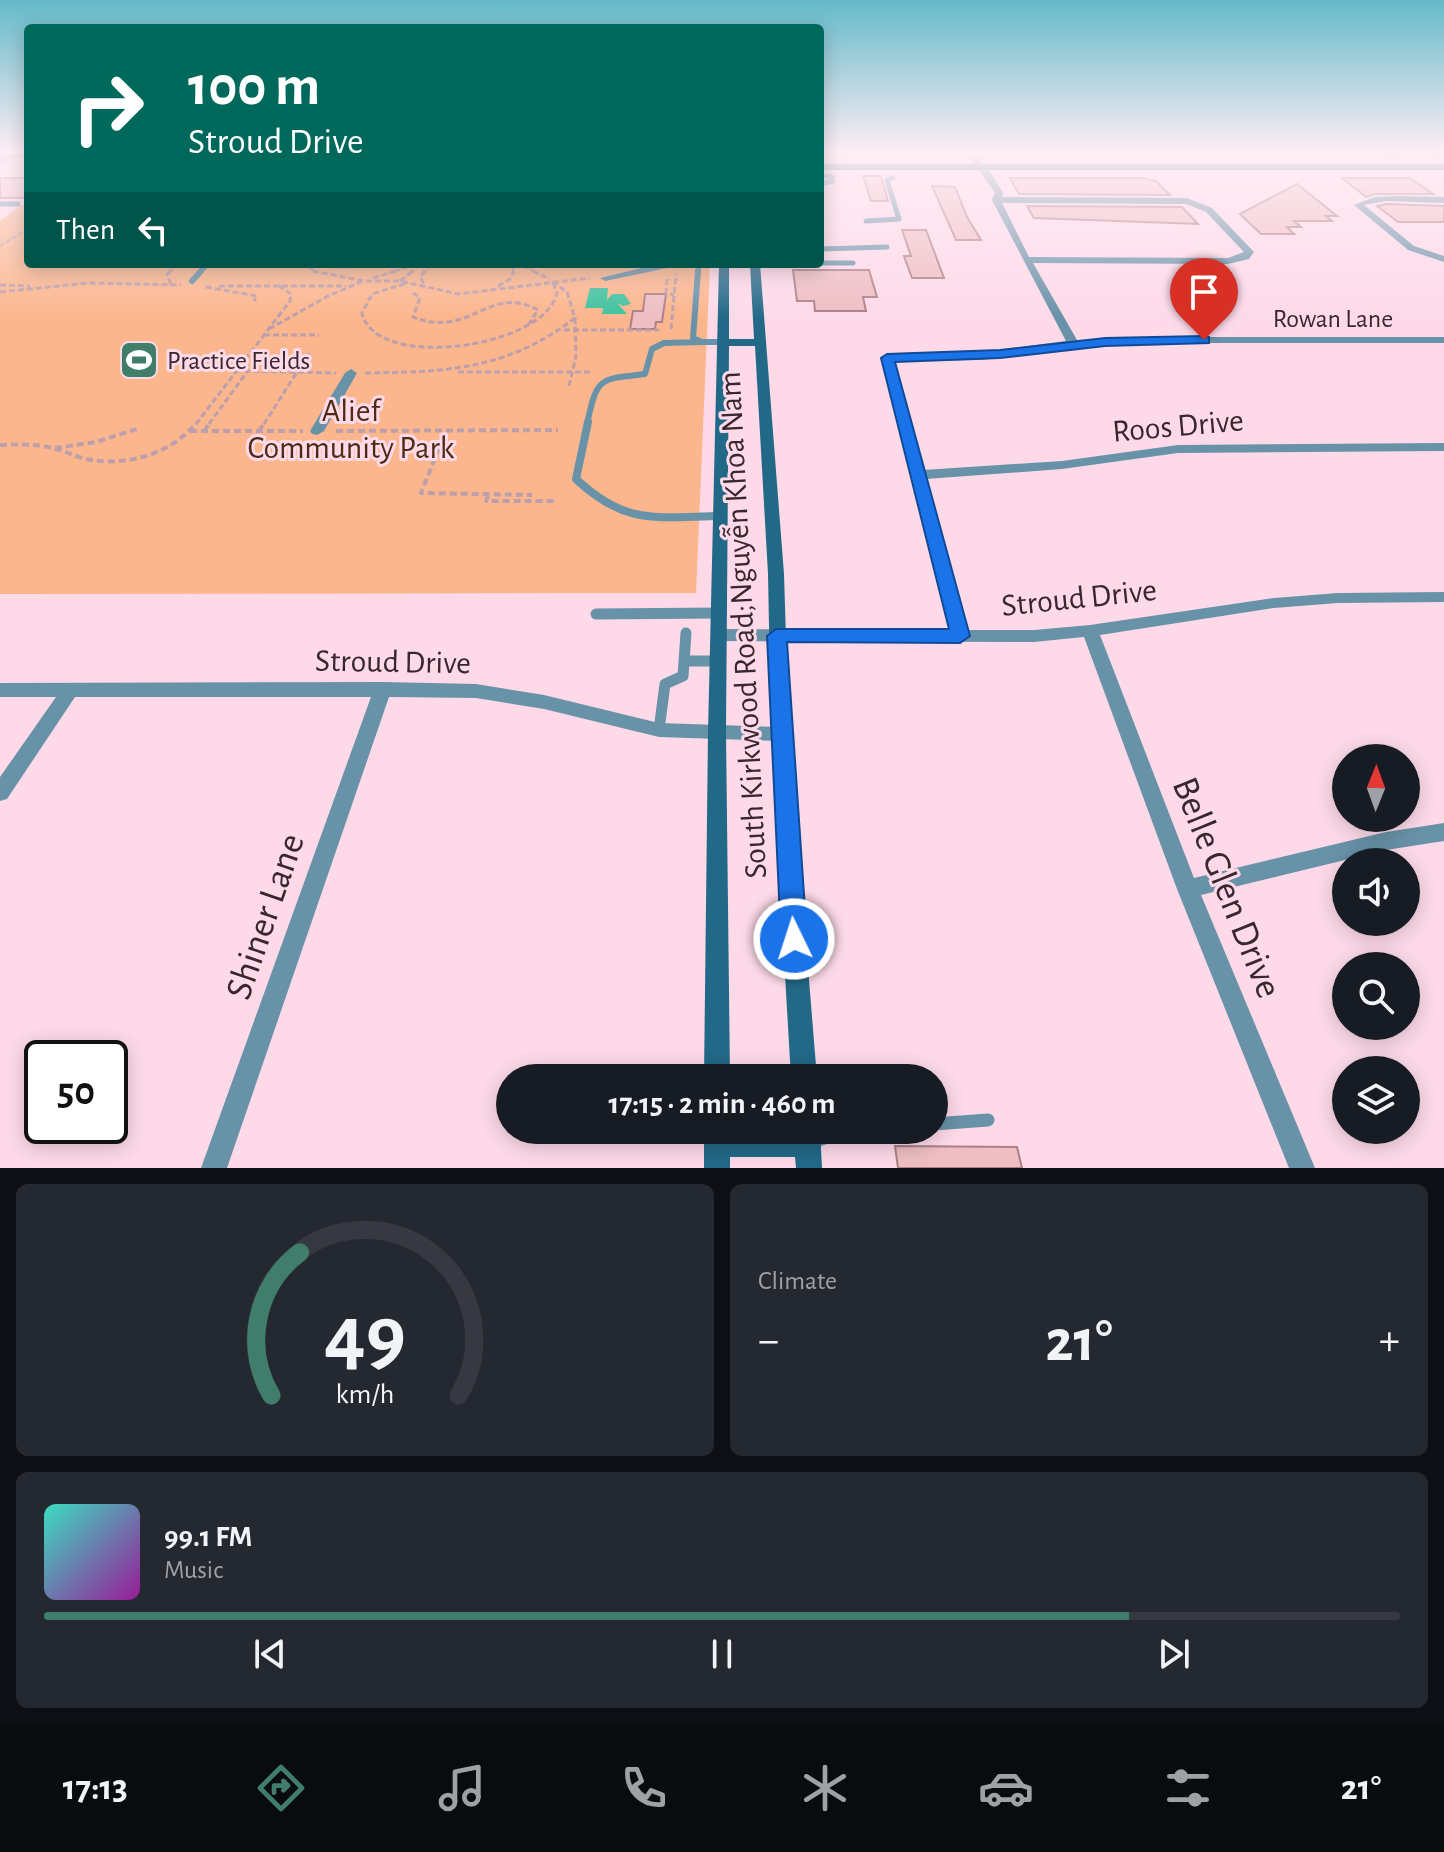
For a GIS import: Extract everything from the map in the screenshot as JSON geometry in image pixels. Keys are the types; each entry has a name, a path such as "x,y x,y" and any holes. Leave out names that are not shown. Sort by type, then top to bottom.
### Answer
{"main road":[{"name":"South Kirkwood Road;Nguyễn Khoa Nam","path":"717,1064 717,732 724,268"},
{"name":"South Kirkwood Road;Nguyễn Khoa Nam","path":"755,268 776,574 780,734 803,1064"},
{"path":"723,342 761,343"},
{"path":"717,1147 808,1147"}],"street":[{"path":"1000,209 1073,344"},
{"path":"1026,260 1228,261 1249,255 1248,249 1206,209"},
{"path":"1362,209 1411,248 1444,259"},
{"path":"605,278 656,268"},
{"name":"Rowan Lane","path":"918,475 887,358 994,355 1073,344 1147,340 1444,340"},
{"path":"317,431 351,373"},
{"name":"Roos Drive","path":"918,475 1046,467 1178,449 1444,447"},
{"path":"918,475 960,636"},
{"name":"Stroud Drive","path":"719,624 776,636 1034,636 1090,631 1274,603 1338,598 1444,597"},
{"name":"Belle Glen Drive","path":"1090,631 1188,889 1302,1168"},
{"name":"Shiner Lane","path":"214,1168 383,689"},
{"name":"Stroud Drive","path":"0,690 476,691 544,702 659,730 780,734"},
{"path":"0,793 70,690"},
{"path":"1188,889 1386,841 1444,832"}],"lane":[{"path":"866,221 899,219 896,209"},
{"path":"824,249 887,247"},
{"path":"824,263 853,263"},
{"path":"192,281 204,268"},
{"path":"699,268 693,338 702,342"},
{"path":"720,516 660,516 629,511 601,502 576,479 594,390 609,378 645,374 652,349 670,343 723,342"},
{"path":"596,614 719,624"},
{"path":"659,730 665,684 683,676 686,633"},
{"path":"684,661 719,661"},
{"path":"948,1123 988,1120"}],"path":[{"path":"0,246 24,231"},
{"path":"171,284 167,275 173,268"},
{"path":"310,268 326,276 364,281 400,281 458,294 552,281 605,278"},
{"path":"266,333 350,286 405,268"},
{"path":"400,281 413,271 412,268"},
{"path":"425,285 420,277 429,268"},
{"path":"495,288 510,279 514,268"},
{"path":"526,268 567,292 577,330 569,386"},
{"path":"670,343 677,268"},
{"path":"674,295 666,293 667,279 676,279"},
{"path":"407,283 381,289 367,299 362,319 371,331 391,341 420,346 479,343 528,326 540,320 556,301 552,281"},
{"path":"0,292 111,282 183,285"},
{"path":"0,285 43,286"},
{"path":"255,299 196,286 350,286"},
{"path":"53,448 86,460 126,460 163,449 190,431 290,301 291,294 279,286"},
{"path":"413,293 418,295 420,302 412,313 419,321 457,323 498,303 517,301 530,303 538,310 528,326"},
{"path":"454,298 458,294"},
{"path":"235,371 397,375 483,365 517,356 543,344 575,318"},
{"path":"562,330 671,330"},
{"path":"266,333 319,335"},
{"path":"259,431 310,352"},
{"path":"432,371 598,372"},
{"path":"204,431 247,372"},
{"path":"484,378 486,372"},
{"path":"373,431 376,424"},
{"path":"468,430 470,424"},
{"path":"0,445 53,448 96,442 137,429"},
{"path":"190,431 558,430"},
{"path":"443,438 421,493 532,495"},
{"path":"488,496 486,501 556,501"}],"green space":[{"name":"Alief Community Park","path":"17,209 24,209 24,268 710,268 696,593 0,594 0,221"}],"shaded area":[{"path":"590,288 608,288 607,300 612,294 624,294 631,304 623,306 617,303 627,314 602,314 603,308 585,308"}],"building":[{"path":"942,209 964,209 981,240 956,240"},
{"path":"1028,209 1183,209 1198,224 1034,218"},
{"path":"1250,209 1328,209 1337,216 1326,216 1332,221 1294,221 1301,227 1287,227 1294,234 1261,234 1240,214"},
{"path":"1380,209 1444,209 1444,222 1398,222"},
{"path":"902,230 926,230 944,278 912,278 904,256 911,256"},
{"path":"793,270 869,270 877,297 863,297 866,311 815,311 814,301 797,301"},
{"path":"645,294 666,294 662,322 656,322 655,329 630,329 633,311 643,311"},
{"path":"895,1146 1017,1147 1022,1168 898,1168"}],"place":[{"name":"Practice Fields","path":"139,360"}],"route":[{"path":"794,939 776,636 960,636 887,358 1000,354 1134,340 1204,340"}]}
